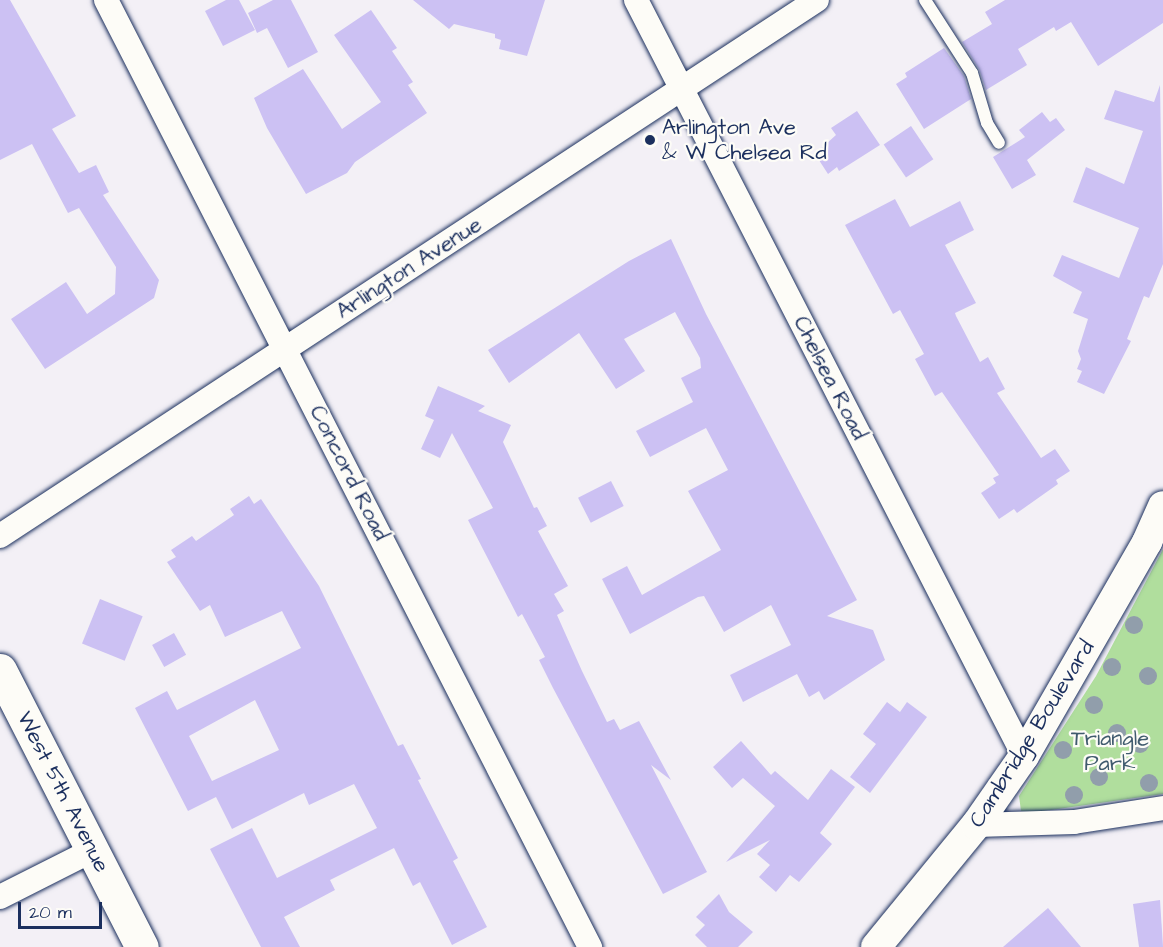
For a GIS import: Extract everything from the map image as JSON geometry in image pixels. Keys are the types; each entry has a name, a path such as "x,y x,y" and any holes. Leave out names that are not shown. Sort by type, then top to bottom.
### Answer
{"main road":[{"name":"West 5th Avenue","path":"0,669 142,947"}],"street":[{"name":"Concord Road","path":"106,0 590,947"},
{"name":"Chelsea Road","path":"636,0 1024,756"},
{"name":"Arlington Avenue","path":"0,536 817,0"},
{"name":"Cambridge Boulevard","path":"876,947 976,825 1024,756 1147,542 1163,506"},
{"path":"976,825 1074,822 1163,808"},
{"path":"0,897 93,850"}],"lane":[{"path":"925,0 972,73 987,123 999,143"}],"green space":[{"name":"Triangle Park","path":"1163,549 1163,794 1030,813 1021,811 1019,796 1096,676"}],"building":[{"path":"0,0 10,0 76,116 52,129 79,173 96,165 109,192 103,195 159,280 154,298 45,369 11,319 66,282 87,314 115,294 116,267 79,208 68,213 32,144 0,160"},
{"path":"226,0 239,0 255,30 223,46 205,11"},
{"path":"273,0 291,0 318,52 288,68 267,28 257,33 248,13"},
{"path":"413,0 545,0 527,56 499,49 501,40 495,38 495,34 454,24 449,29"},
{"path":"1005,0 1163,0 1163,23 1098,66 1071,22 1056,31 1054,27 1018,49 1027,65 986,90 979,69 962,42 992,24 985,12"},
{"path":"371,10 397,48 392,51 413,82 408,85 427,113 355,162 347,173 306,194 267,128 254,98 303,69 342,129 381,102 334,35"},
{"path":"944,48 964,76 971,99 924,129 896,84 907,77 905,73"},
{"path":"1160,85 1163,264 1149,298 1144,296 1127,339 1131,341 1104,394 1077,382 1082,371 1077,369 1081,359 1078,351 1088,319 1073,313 1082,292 1053,276 1062,255 1119,278 1139,228 1073,202 1086,167 1124,184 1143,131 1104,119 1115,90 1154,102"},
{"path":"857,111 880,145 839,171 837,167 828,174 815,154 836,135 831,128"},
{"path":"1042,112 1050,122 1056,118 1065,130 1027,160 1036,175 1012,189 993,157 1025,137 1019,130"},
{"path":"911,126 933,159 906,178 884,144"},
{"path":"895,199 910,227 960,201 974,230 945,245 976,303 955,313 956,316 980,362 988,357 1005,389 997,393 1041,458 1055,449 1070,471 1056,480 1058,484 1017,513 1014,509 999,519 981,493 996,483 993,478 999,475 942,392 935,396 915,359 924,354 900,310 893,314 845,225"},
{"path":"671,239 706,314 857,600 827,616 873,630 885,660 824,700 819,691 809,697 797,674 743,702 730,675 791,645 771,605 724,632 704,596 698,597 630,634 602,579 627,566 642,595 721,550 688,491 728,470 706,428 650,457 636,431 693,402 681,378 701,368 700,358 675,312 624,339 645,371 616,389 579,333 509,383 488,350 629,261"},
{"path":"438,386 485,406 478,411 511,425 503,442 534,508 537,507 547,526 538,531 568,586 554,594 564,611 557,615 582,671 607,722 614,719 620,730 639,721 671,780 651,765 707,872 663,894 539,660 545,657 522,614 518,617 468,520 493,508 452,433 440,458 421,449 434,420 425,416"},
{"path":"611,481 624,506 591,523 578,498"},
{"path":"249,496 254,504 261,499 319,586 398,746 403,744 421,779 418,780 458,858 453,861 487,927 452,945 420,882 413,886 394,848 330,880 335,890 284,917 300,947 261,947 210,849 252,828 277,878 377,828 354,784 309,805 304,793 232,829 216,797 188,811 135,708 167,691 177,710 301,648 282,611 225,637 210,605 200,611 167,562 176,557 171,550 192,536 196,541 234,515 230,509","holes":["255,700 279,750 212,781 189,736"]},
{"path":"100,599 143,616 125,661 82,644"},
{"path":"174,633 186,655 164,667 152,645"},
{"path":"887,702 900,712 907,702 927,717 870,793 850,777 876,744 863,734"},
{"path":"741,741 771,775 775,771 808,800 831,769 855,787 820,833 832,844 799,882 790,875 776,892 759,877 770,865 757,854 770,840 726,862 775,806 743,778 732,788 713,767"},
{"path":"719,894 729,912 753,932 738,947 707,947 695,935 705,925 696,917"},
{"path":"1160,900 1163,947 1139,947 1133,904"},
{"path":"1048,908 1081,947 1003,947"}],"place":[{"name":"Arlington Ave & W Chelsea Rd","path":"650,140"}]}
